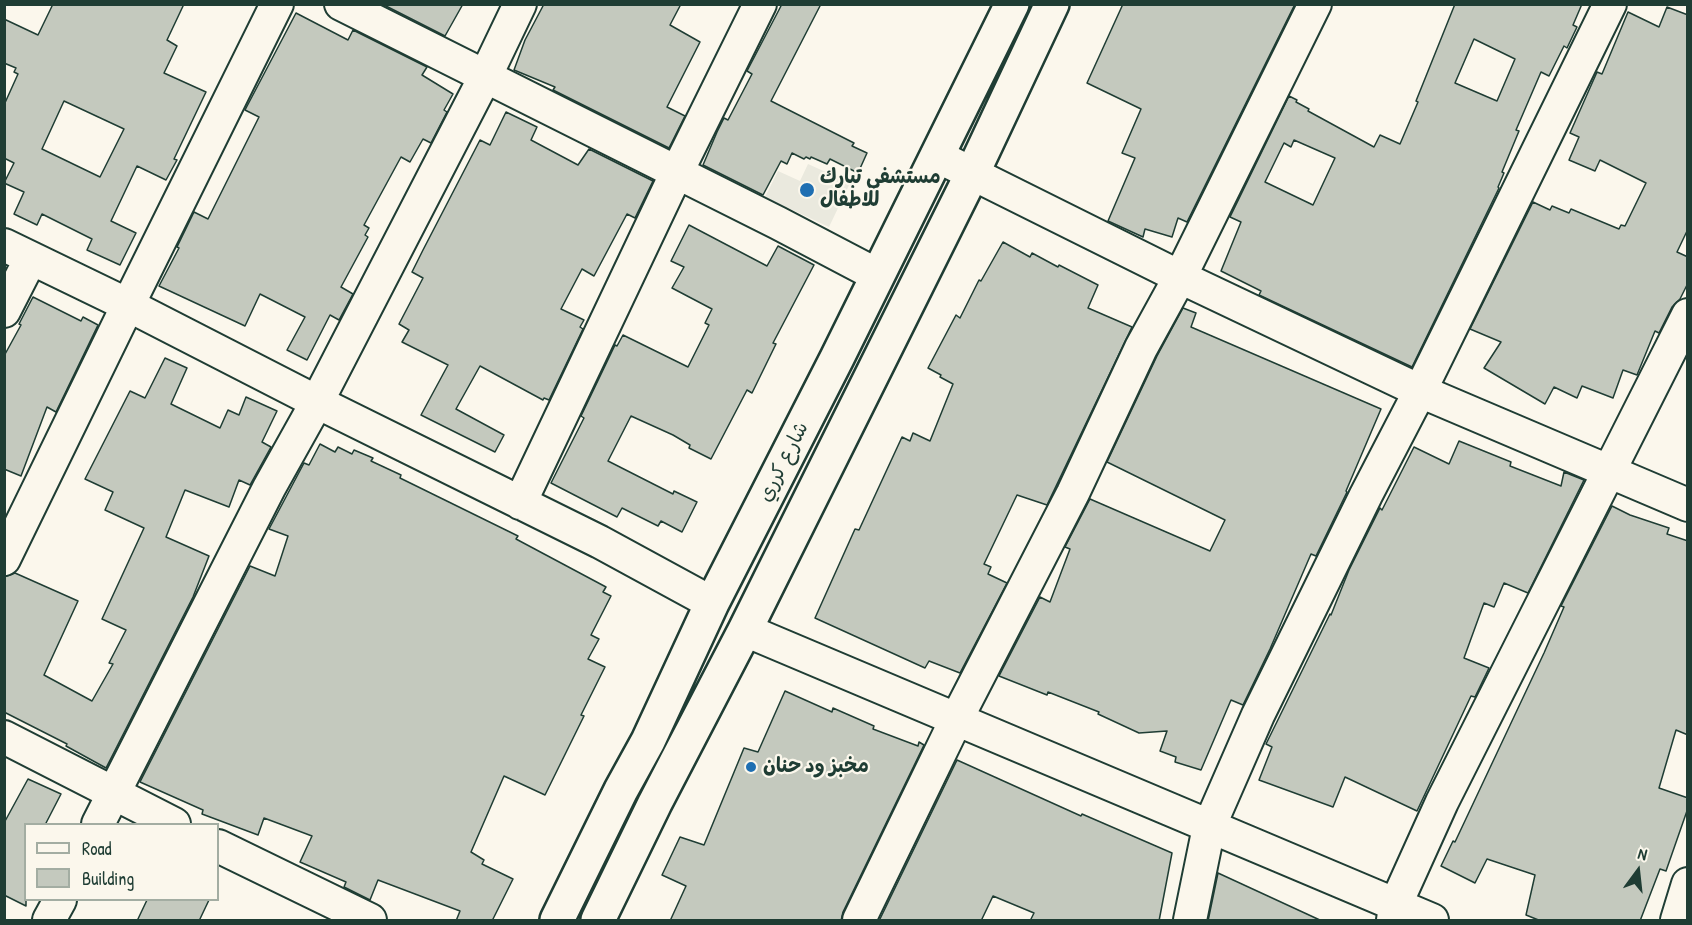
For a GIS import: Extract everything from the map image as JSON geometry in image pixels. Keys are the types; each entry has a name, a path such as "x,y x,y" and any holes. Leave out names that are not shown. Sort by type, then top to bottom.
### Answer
{"main road":[{"name":"شارع كرري","path":"557,921 648,741 712,603 1012,4"},
{"name":"شارع كرري","path":"598,921 972,172 1052,4"},
{"path":"594,845 627,860"}],"street":[{"path":"4,559 277,4"},
{"path":"341,4 778,222 878,275"},
{"path":"99,823 269,488 317,402 486,75 520,4"},
{"path":"520,504 676,172 760,4"},
{"path":"860,921 956,720 1073,493 1141,348 1180,277 1315,4"},
{"path":"1190,921 1209,827 1258,715 1610,4"},
{"path":"937,156 1180,277 1420,391 1688,505"},
{"path":"4,311 18,252 600,542 712,603"},
{"path":"1394,913 1442,802 1688,315"},
{"path":"745,630 1209,827 1394,913 1432,921"},
{"path":"4,737 170,823"},
{"path":"219,846 370,921"},
{"path":"1677,921 1688,884"},
{"path":"49,921 59,901"}],"shaded area":[{"name":"مستشفى تبارك للاطفال","path":"808,164 850,183 829,227 765,197 778,171 800,181"}],"building":[{"path":"53,4 184,4 167,40 177,46 164,73 206,92 166,180 137,166 111,221 136,233 120,265 87,250 92,239 42,214 37,225 14,214 24,192 4,183 14,163 4,158 4,105 18,74 14,72 16,68 4,63 4,19 38,35","holes":["64,101 124,129 100,177 42,149"]},
{"path":"382,4 463,4 445,36"},
{"path":"544,4 681,4 670,25 700,42 667,107 685,116 669,148 553,90 555,87 514,70 525,40"},
{"path":"782,4 821,4 771,101 854,143 852,146 867,153 858,173 830,159 827,164 811,157 804,159 792,153 787,164 781,161 763,195 703,165 724,118 728,120 752,74 747,71"},
{"path":"1123,4 1295,4 1187,222 1178,218 1172,237 1145,229 1143,237 1108,221 1135,158 1122,153 1141,109 1087,83"},
{"path":"1455,4 1582,4 1573,25 1577,27 1567,48 1564,46 1549,76 1541,72 1516,130 1519,131 1502,172 1504,173 1499,188 1412,367 1259,295 1261,291 1221,271 1241,222 1230,217 1289,96 1309,109 1308,111 1374,147 1380,135 1400,144 1418,102 1416,101","holes":["1474,39 1515,59 1497,101 1455,83","1294,140 1335,158 1313,205 1265,182 1284,143 1291,147"]},
{"path":"1667,7 1688,15 1688,229 1677,252 1688,257 1688,283 1659,333 1655,331 1637,375 1623,370 1613,398 1582,386 1577,398 1554,387 1545,404 1484,368 1501,342 1470,329 1533,202 1550,210 1552,206 1569,213 1571,209 1619,229 1621,225 1625,226 1646,183 1600,160 1595,171 1569,160 1579,137 1570,133 1597,72 1602,74 1628,12 1659,27"},
{"path":"296,13 348,40 353,30 427,67 422,75 453,94 444,110 447,112 431,143 423,139 410,162 401,157 364,225 369,228 365,235 368,237 341,287 353,294 339,320 330,315 307,360 287,350 305,317 260,294 245,326 159,286 179,248 177,247 194,212 208,219 259,117 245,110"},
{"path":"506,112 537,127 531,140 578,165 589,149 653,181 635,218 627,214 594,276 582,269 561,309 584,320 580,327 583,329 549,400 544,398 543,400 480,366 456,409 504,435 495,452 421,415 448,365 402,342 409,330 399,324 423,278 412,272 423,250 480,140 490,145"},
{"path":"689,225 767,266 778,246 814,265 773,343 776,344 752,393 747,390 711,459 689,448 690,445 673,435 631,416 608,461 673,494 674,491 697,502 682,532 661,521 658,526 622,508 617,517 551,483 584,418 581,416 615,345 617,346 623,335 688,367 709,325 705,323 712,309 672,288 684,267 671,261"},
{"path":"1003,242 1030,257 1032,253 1098,285 1088,308 1132,327 1047,505 1017,495 984,564 991,567 988,574 1007,583 960,673 929,661 925,668 815,618 855,529 859,530 902,437 910,441 913,433 930,441 953,384 928,368 956,315 960,318 979,280 981,281"},
{"path":"33,297 81,321 83,317 98,325 56,412 47,407 21,476 4,469 4,356"},
{"path":"1183,308 1196,313 1191,327 1381,409 1347,492 1316,556 1311,554 1243,705 1231,700 1201,770 1175,762 1176,757 1160,751 1167,731 1139,733 1098,714 1099,712 999,676 1040,597 1050,602 1070,549 1065,547 1090,499 1210,551 1225,520 1107,462 1157,356"},
{"path":"165,358 187,368 171,404 220,428 228,410 239,415 246,397 277,411 262,442 271,447 250,485 239,480 229,507 185,490 166,537 209,556 193,597 106,768 66,746 67,744 4,712 4,577 15,573 78,601 44,675 92,701 113,664 109,663 126,630 102,619 144,528 105,510 113,492 85,479 130,391 145,398"},
{"path":"1459,441 1511,462 1510,466 1561,486 1564,472 1584,480 1528,593 1504,583 1494,607 1484,603 1464,658 1489,668 1475,697 1471,696 1417,811 1345,777 1333,807 1259,780 1272,747 1266,744 1331,615 1349,570 1414,447 1449,464"},
{"path":"320,444 335,452 338,447 352,454 354,450 373,458 371,461 401,475 400,478 518,536 516,539 606,587 603,592 611,596 591,635 599,639 588,659 605,667 545,795 504,776 471,852 484,860 482,864 513,879 492,921 456,921 460,911 378,880 370,900 344,887 346,882 300,862 312,836 264,818 258,835 202,814 203,810 140,782 250,566 275,576 288,536 269,529 304,463 309,465"},
{"path":"1612,506 1630,515 1669,528 1667,534 1688,541 1688,735 1676,730 1659,788 1688,798 1688,808 1666,871 1660,869 1640,921 1541,921 1526,915 1535,875 1487,859 1475,883 1441,866 1453,841 1455,842 1544,653 1564,607 1561,606"},
{"path":"785,691 832,712 833,708 874,726 873,729 918,746 919,742 924,745 843,912 841,921 670,921 686,886 662,875 680,837 704,845 744,748 758,752"},
{"path":"957,760 1081,816 1082,814 1172,853 1159,921 1030,921 1034,913 993,896 981,921 879,921"},
{"path":"28,779 61,794 46,823 24,823 24,901 26,901 26,906 4,895 4,823"},
{"path":"1218,873 1322,921 1208,921"},
{"path":"147,901 209,901 199,921 137,921"}],"place":[{"name":"مستشفى تبارك للاطفال","path":"807,190"},
{"name":"مخبز ود حنان","path":"751,767"}]}
